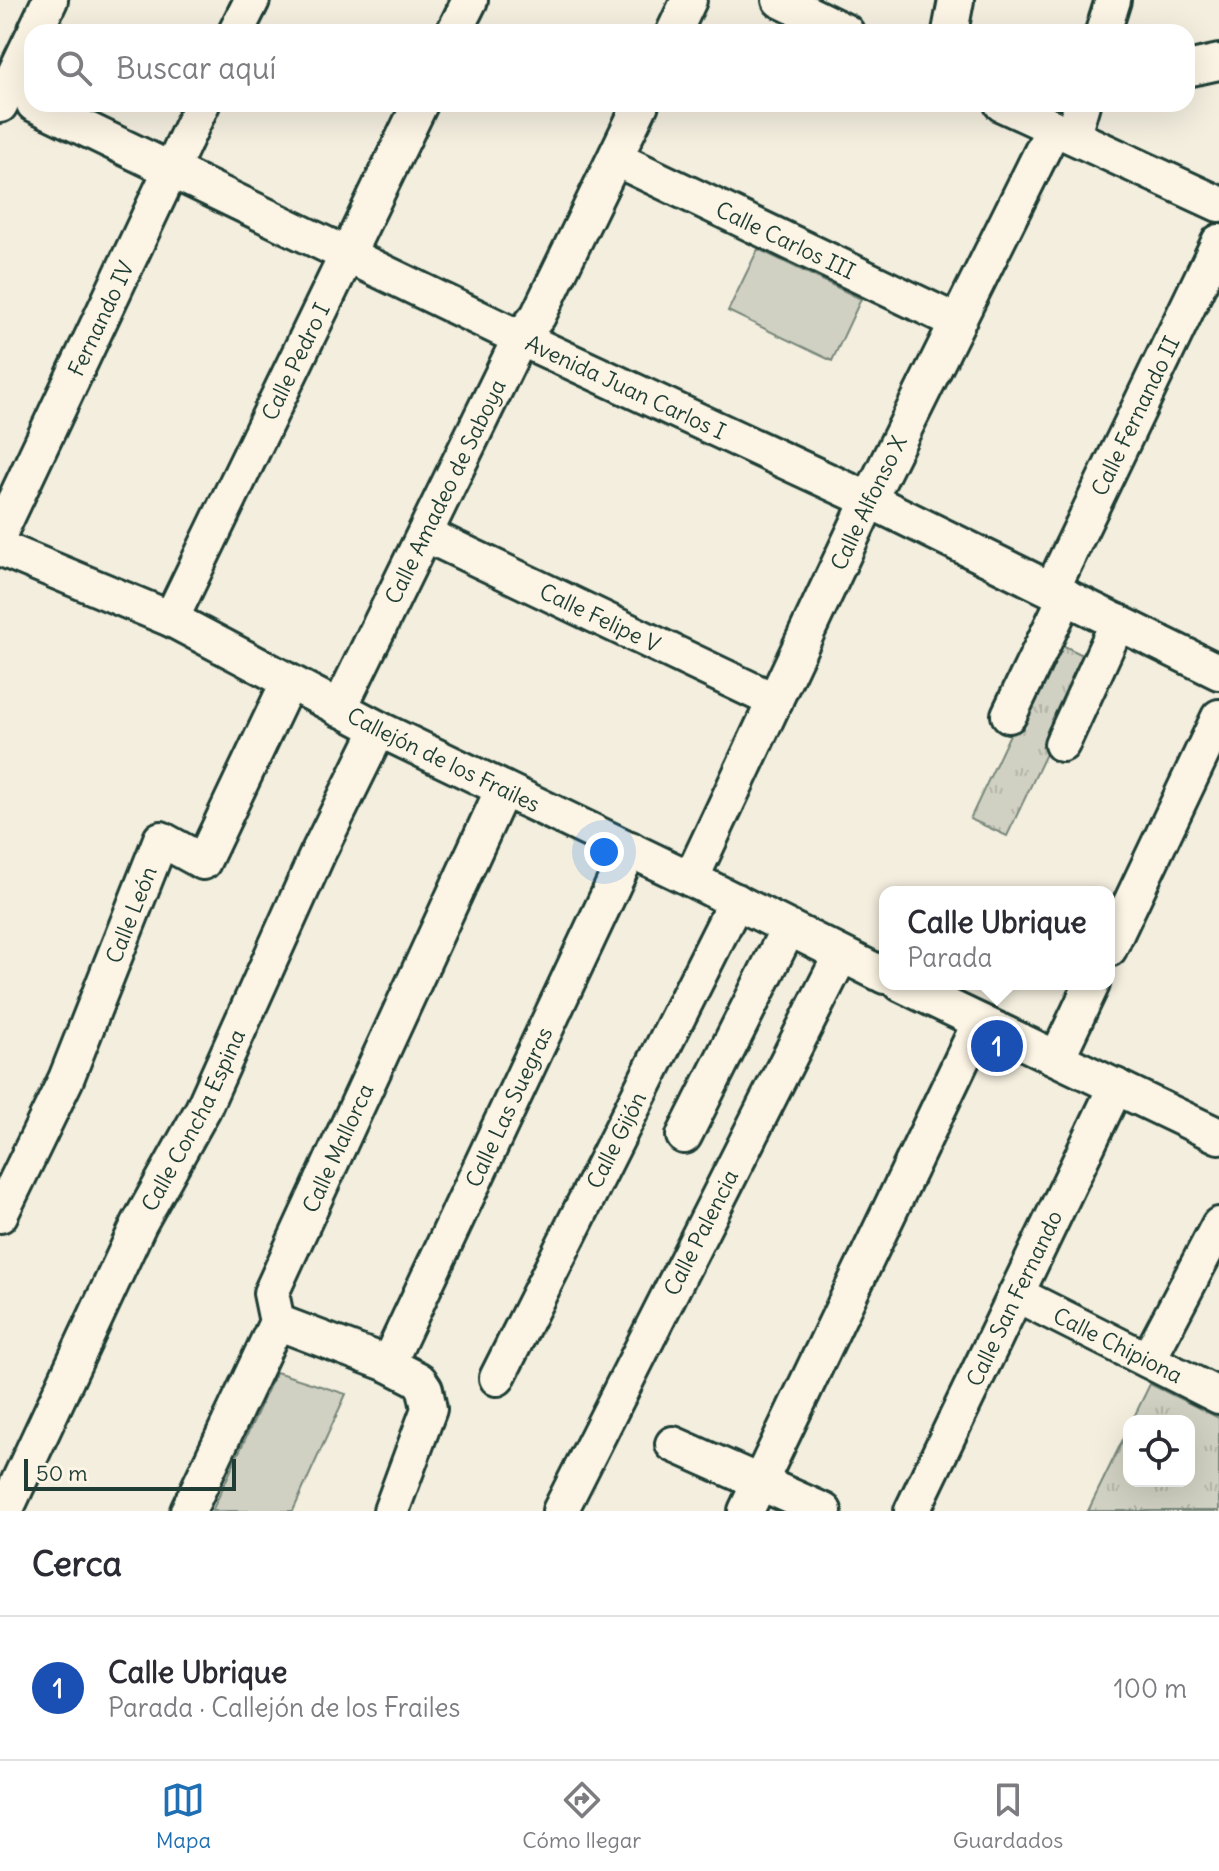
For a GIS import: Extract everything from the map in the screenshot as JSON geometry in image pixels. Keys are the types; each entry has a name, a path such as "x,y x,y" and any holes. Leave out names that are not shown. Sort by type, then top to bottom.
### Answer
{"street":[{"path":"39,24 50,0"},
{"path":"240,24 252,0"},
{"path":"458,24 470,0"},
{"path":"678,24 689,0"},
{"path":"780,0 830,24"},
{"path":"952,24 956,0"},
{"path":"1106,24 1113,0"},
{"path":"1195,67 1219,62"},
{"path":"18,101 24,74"},
{"name":"Avenida Juan Carlos I","path":"43,112 170,169 520,338 869,500 1219,672"},
{"name":"Fernando IV","path":"0,532 198,112"},
{"name":"Calle Pedro I","path":"171,619 416,112"},
{"name":"Calle Amadeo de Saboya","path":"339,709 520,338 538,316 637,112"},
{"path":"1031,112 1070,123 1219,204"},
{"name":"Calle Alfonso X","path":"691,879 869,500 957,322 1070,123"},
{"name":"Calle Carlos III","path":"616,159 957,322"},
{"name":"Calle Fernando II","path":"1009,715 1059,592 1219,242"},
{"name":"Calle Felipe V","path":"425,534 775,701"},
{"name":"Callejón de los Frailes","path":"0,548 171,619 339,709 879,973"},
{"path":"1062,744 1118,622"},
{"name":"Calle León","path":"0,1215 66,1079 161,839 203,862 288,683"},
{"path":"1115,936 1219,717"},
{"name":"Calle Concha Espina","path":"5,1511 139,1224 203,1109 318,853 379,729"},
{"name":"Calle Mallorca","path":"188,1511 277,1322 271,1293 503,789"},
{"name":"Calle Las Suegras","path":"388,1364 630,849"},
{"name":"Calle Gijón","path":"497,1378 736,901"},
{"path":"684,1136 788,929"},
{"name":"Calle Palencia","path":"560,1511 841,955"},
{"path":"913,990 1219,1136"},
{"path":"1057,1058 1089,990"},
{"path":"752,1496 980,1022"},
{"name":"Calle San Fernando","path":"912,1511 1116,1086"},
{"path":"1148,1360 1219,1225"},
{"name":"Calle Chipiona","path":"1016,1294 1219,1396"},
{"path":"277,1322 388,1364 419,1380 429,1399 429,1409 391,1511"},
{"path":"673,1444 752,1496 824,1511"}],"green space":[{"path":"758,249 861,299 832,361 728,311"},
{"path":"1054,641 1091,659 1007,836 970,819"},
{"path":"276,1372 346,1394 293,1511 212,1511"},
{"path":"1150,1384 1219,1418 1219,1511 1088,1511 1123,1439 1123,1487 1195,1487 1195,1415 1135,1415"}],"place":[{"name":"Calle Ubrique","path":"997,1046"}]}
